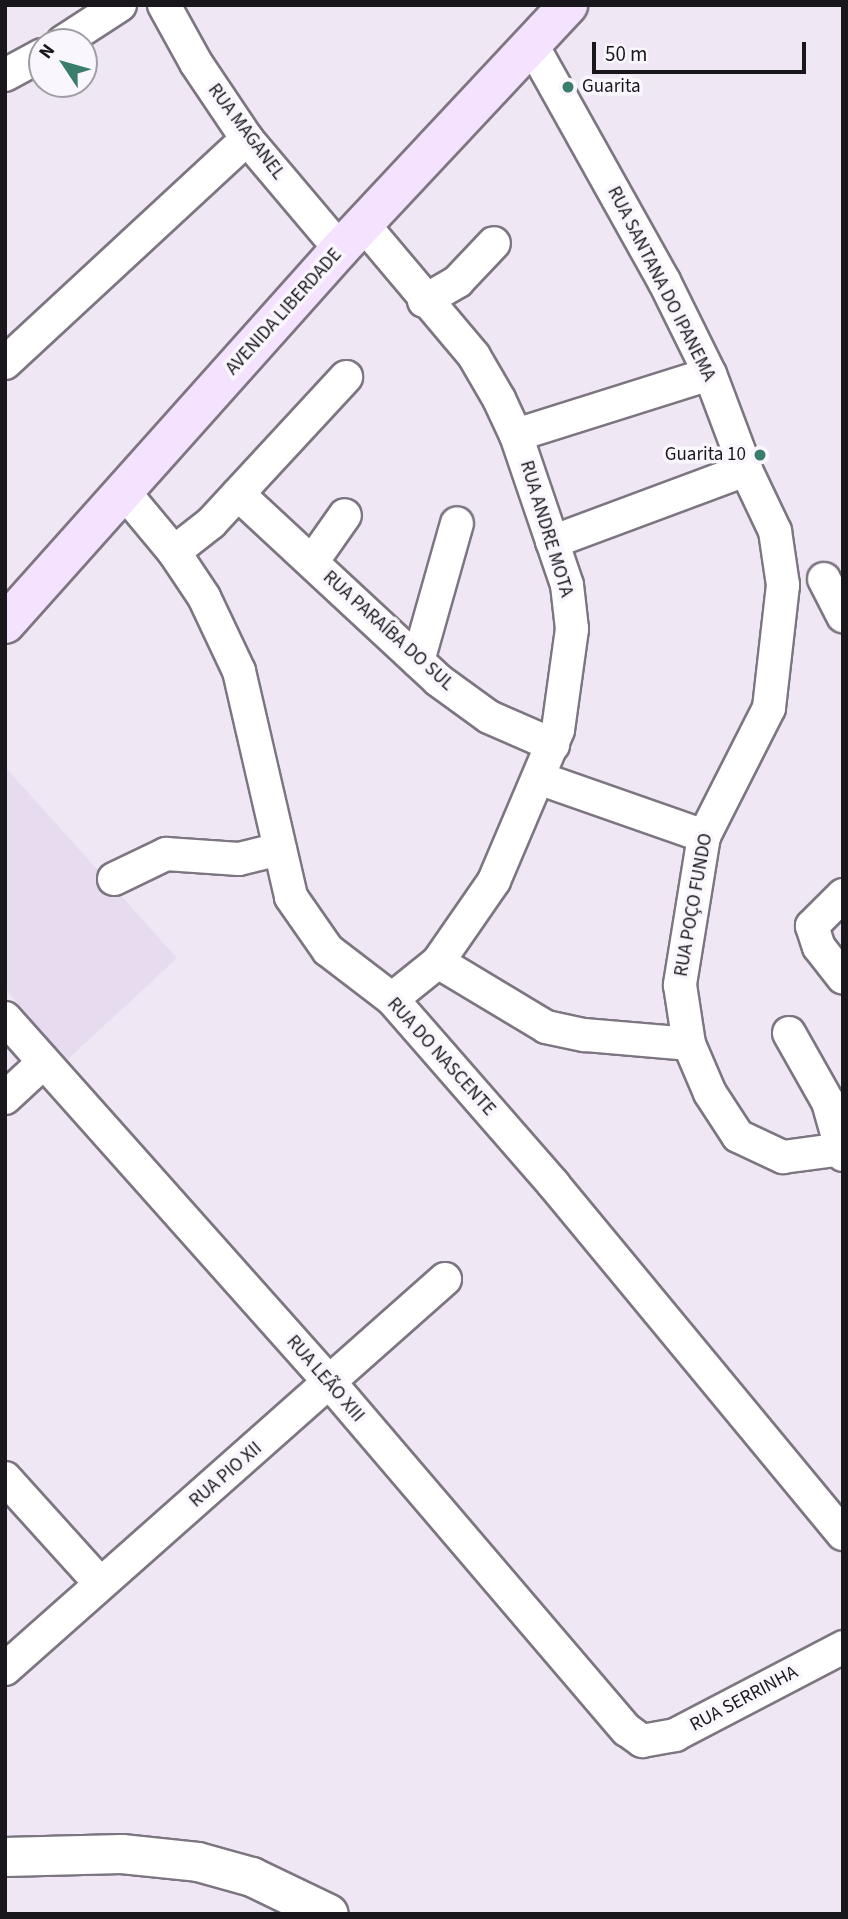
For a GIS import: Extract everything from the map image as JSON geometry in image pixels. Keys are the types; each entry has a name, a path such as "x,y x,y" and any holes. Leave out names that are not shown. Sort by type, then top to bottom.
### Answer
{"main road":[{"name":"AVENIDA LIBERDADE","path":"5,624 352,237 568,5"}],"street":[{"name":"RUA MAGANEL","path":"164,5 195,63 247,139 352,237"},
{"path":"84,28 115,7"},
{"name":"RUA SANTANA DO IPANEMA","path":"532,45 664,281 710,374 746,470 775,531"},
{"path":"5,75 28,63"},
{"path":"5,363 247,139"},
{"name":"RUA ANDRE MOTA","path":"352,237 424,301 474,356 516,435 567,585 572,629 568,684 553,746 541,779 494,881 438,962 392,999"},
{"path":"424,301 458,281 494,243"},
{"path":"516,435 710,374"},
{"path":"174,552 211,523 346,377"},
{"path":"552,542 746,470"},
{"name":"RUA DO NASCENTE","path":"124,492 174,552 204,597 239,671 291,897 328,950 392,999 554,1185 843,1534"},
{"name":"RUA PARAÍBA DO SUL","path":"238,494 418,661 489,717 553,746"},
{"path":"312,562 345,515"},
{"path":"418,661 457,523"},
{"name":"RUA POÇO FUNDO","path":"775,531 783,585 769,708 704,836 680,985 689,1044 710,1093 738,1136 783,1157 842,1151"},
{"path":"824,579 843,616"},
{"path":"541,779 704,836"},
{"path":"114,878 166,854 239,859 280,849"},
{"path":"843,895 812,926 819,947 843,978"},
{"path":"438,962 546,1027 689,1044"},
{"name":"RUA LEÃO XIII","path":"5,1018 331,1384 610,1714 642,1741"},
{"path":"789,1033 828,1102 842,1151"},
{"path":"5,1098 44,1062"},
{"name":"RUA PIO XII","path":"5,1669 100,1583 331,1384 445,1279"},
{"path":"5,1478 100,1583"},
{"name":"RUA SERRINHA","path":"642,1741 675,1735 843,1647"},
{"path":"5,1857 122,1854 198,1861 252,1877 321,1912"}],"shaded area":[{"path":"5,767 177,958 67,1060 5,989"}],"building":[{"name":"Guarita 10","path":"761,447 769,455 761,463 753,455"}],"place":[{"name":"Guarita","path":"568,87"},
{"name":"Guarita 10","path":"760,455"}]}
